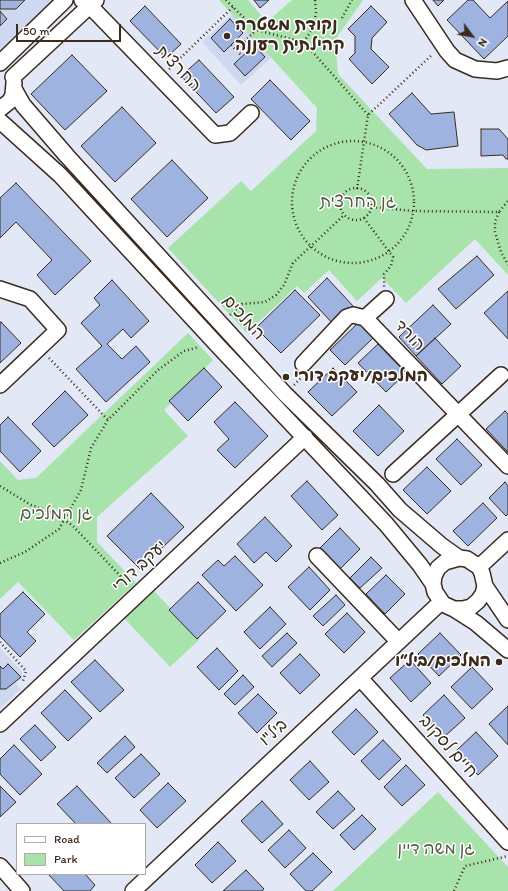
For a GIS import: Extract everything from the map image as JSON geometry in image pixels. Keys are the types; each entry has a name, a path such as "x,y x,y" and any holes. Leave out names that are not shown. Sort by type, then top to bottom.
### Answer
{"street":[{"path":"0,63 66,0"},
{"path":"413,0 454,60 467,67 497,71 508,68"},
{"path":"0,109 10,101 14,83 90,2"},
{"name":"החרצית","path":"90,2 214,135 230,133 250,113"},
{"name":"המלכים","path":"0,63 9,70 24,105 67,156 285,394 377,484 400,510 442,546 459,558"},
{"path":"0,121 60,175 386,524 433,584"},
{"path":"0,289 30,300 58,330 0,385"},
{"name":"הורד","path":"386,299 365,318 508,466"},
{"path":"303,364 347,318 353,315 365,318"},
{"path":"393,474 502,375"},
{"name":"יעקב דורי","path":"0,724 305,437"},
{"path":"479,567 508,540"},
{"path":"317,556 398,641"},
{"path":"508,620 485,586 479,567 467,559 459,558 445,562 438,568 434,576 433,584 434,592 441,602 476,623 508,650"},
{"path":"454,609 463,610 471,607 483,594 485,586"},
{"name":"ביל\"ו","path":"133,891 441,602"},
{"name":"חיים לסקוב","path":"360,678 508,842"},
{"path":"0,866 22,891"}],"path":[{"path":"226,0 256,30 304,42 368,115"},
{"path":"304,42 314,26 316,12 315,0"},
{"path":"342,18 352,0"},
{"path":"160,78 234,8"},
{"path":"236,50 256,30"},
{"path":"231,45 242,56"},
{"path":"357,189 368,115 443,46"},
{"path":"344,141 364,141 382,148 398,160 409,177 414,196 413,211 404,236 389,251 370,260 349,263 328,258 311,246 299,230 293,212 293,192 299,174 310,158 326,147 344,141"},
{"path":"351,189 357,189 367,193 372,207 364,218 352,220 344,214 340,206 343,196 351,189"},
{"path":"508,201 499,212 495,222 495,232 501,252 508,265"},
{"path":"372,207 413,211 499,212"},
{"path":"228,316 242,304 265,302 276,295 284,285 293,263 344,214"},
{"path":"364,218 389,251 393,262 383,278 386,299"},
{"path":"0,563 25,552 45,540 59,529 66,521 81,490 91,448 108,420 158,370 193,347 200,347"},
{"path":"40,348 108,420"},
{"path":"0,486 32,505 53,513 66,521 81,534 138,595"},
{"path":"0,642 26,670 25,679 20,684 31,695"},
{"path":"454,891 465,866 508,856"}],"shaded area":[{"path":"0,0 55,0 0,52"},
{"path":"232,14 272,57 241,85 202,42"},
{"path":"0,648 22,672 22,678 16,684 21,689 0,709"}],"green space":[{"name":"גן החרצית","path":"219,0 248,0 267,22 292,0 363,0 335,40 338,74 427,169 508,168 508,275 475,239 406,303 382,278 357,301 329,270 304,293 297,286 247,333 168,248 241,181 251,191 316,131 317,108"},
{"name":"גן המלכים","path":"188,333 213,360 164,410 188,436 97,517 97,542 136,583 74,640 18,582 0,599 0,461 18,480 36,478"},
{"path":"153,590 200,639 170,667 124,618"},
{"name":"גן משה דיין","path":"438,792 508,867 508,891 333,891"}],"building":[{"path":"0,0 25,0 16,9 0,9"},
{"path":"254,0 269,0 260,8"},
{"path":"433,0 444,0 438,6"},
{"path":"468,0 473,0 490,18 508,1 508,36 484,59 447,20"},
{"path":"145,6 181,44 166,58 130,21"},
{"path":"371,6 387,22 372,38 371,49 389,67 372,84 349,59 355,53 355,36 348,29"},
{"path":"0,11 7,19 0,26"},
{"name":"נקודת משטרה קהילתית רעננה","path":"230,19 243,33 224,52 211,38"},
{"name":"נקודת משטרה קהילתית רעננה","path":"254,45 265,57 245,76 234,64"},
{"path":"72,55 107,91 65,130 31,94"},
{"path":"199,60 234,97 216,113 181,76"},
{"path":"270,80 310,121 291,140 251,99"},
{"path":"412,93 431,114 454,112 458,146 426,150 417,145 389,114"},
{"path":"122,107 156,143 115,182 81,146"},
{"path":"481,129 499,129 508,139 508,159 506,159 503,155 481,156"},
{"path":"172,160 208,198 167,237 131,199"},
{"path":"16,183 91,261 55,295 37,275 52,260 16,222 0,238 0,198"},
{"path":"477,256 494,275 456,309 438,289"},
{"path":"327,278 354,307 334,325 308,297"},
{"path":"112,280 149,321 131,338 123,329 107,344 122,359 136,346 150,362 106,402 76,369 102,346 81,323 100,305 94,298"},
{"path":"295,290 320,315 281,353 256,328"},
{"path":"508,291 508,339 484,313"},
{"path":"433,305 451,324 416,356 399,337"},
{"path":"1,322 21,343 0,363 0,323"},
{"path":"358,323 373,338 345,365 330,350"},
{"path":"435,338 461,366 442,384 416,356"},
{"path":"378,344 406,373 386,392 358,363"},
{"path":"204,368 222,387 188,421 169,401"},
{"path":"333,368 357,392 332,416 308,392"},
{"path":"65,391 88,415 54,447 32,424"},
{"path":"235,402 268,436 235,468 217,450 229,439 214,422"},
{"path":"379,405 404,431 378,456 353,431"},
{"path":"505,411 508,414 508,452 486,429"},
{"path":"8,417 41,451 20,472 0,451 0,425"},
{"path":"457,439 482,465 461,485 436,459"},
{"path":"427,467 451,491 427,514 403,490"},
{"path":"307,481 338,515 322,530 291,496"},
{"path":"505,482 508,486 508,514 506,516 489,498"},
{"path":"151,493 184,527 140,569 107,536"},
{"path":"483,503 497,518 468,546 453,531"},
{"path":"265,517 292,546 276,562 266,552 254,563 237,544"},
{"path":"340,528 360,549 340,569 320,548"},
{"path":"235,556 263,585 236,611 202,575 218,560 224,566"},
{"path":"371,557 382,568 360,588 350,578"},
{"path":"309,567 330,590 310,610 288,587"},
{"path":"386,575 405,594 385,614 366,594"},
{"path":"198,582 226,611 197,639 169,610"},
{"path":"23,592 45,614 27,632 36,641 20,657 0,636 0,614"},
{"path":"336,595 345,605 323,626 313,616"},
{"path":"270,607 286,624 260,649 244,632"},
{"path":"347,613 365,632 344,653 325,634"},
{"path":"287,633 297,643 272,667 262,656"},
{"path":"440,633 461,655 439,676 418,654"},
{"path":"217,648 238,671 219,690 197,667"},
{"path":"300,654 320,675 300,694 280,673"},
{"path":"95,660 124,690 100,712 71,682"},
{"path":"410,660 431,683 411,702 390,678"},
{"path":"8,664 21,677 6,689 0,689 0,666 3,669"},
{"path":"472,667 493,689 472,709 451,687"},
{"path":"243,675 254,687 235,705 224,694"},
{"path":"65,690 92,718 68,741 41,713"},
{"path":"258,694 277,713 257,733 238,713"},
{"path":"444,695 465,718 444,737 423,715"},
{"path":"508,706 508,745 489,724"},
{"path":"356,709 378,732 354,755 332,732"},
{"path":"35,725 56,747 41,761 20,739"},
{"path":"476,732 498,756 478,775 456,751"},
{"path":"125,736 135,747 107,773 97,763"},
{"path":"383,740 401,759 379,780 361,761"},
{"path":"14,745 42,774 20,795 0,774 0,759"},
{"path":"141,754 160,774 134,798 115,778"},
{"path":"310,761 329,782 309,800 290,780"},
{"path":"406,765 425,785 402,806 384,787"},
{"path":"168,783 186,801 157,828 140,810"},
{"path":"0,786 16,802 0,817"},
{"path":"77,786 111,823 75,823 57,804"},
{"path":"338,791 355,809 333,829 316,812"},
{"path":"262,801 283,824 262,843 241,821"},
{"path":"362,815 376,829 354,850 340,835"},
{"path":"289,830 306,848 285,868 268,850"},
{"path":"218,842 236,861 212,883 195,865"},
{"path":"313,853 332,872 312,891 306,891 290,874"},
{"path":"246,870 264,889 262,891 223,891"},
{"path":"49,875 86,875 95,885 90,891 64,891"}],"place":[{"name":"נקודת משטרה קהילתית רעננה","path":"227,36"},
{"name":"המלכים/יעקב דורי","path":"286,377"},
{"name":"המלכים/ביל״ו","path":"499,662"}]}
